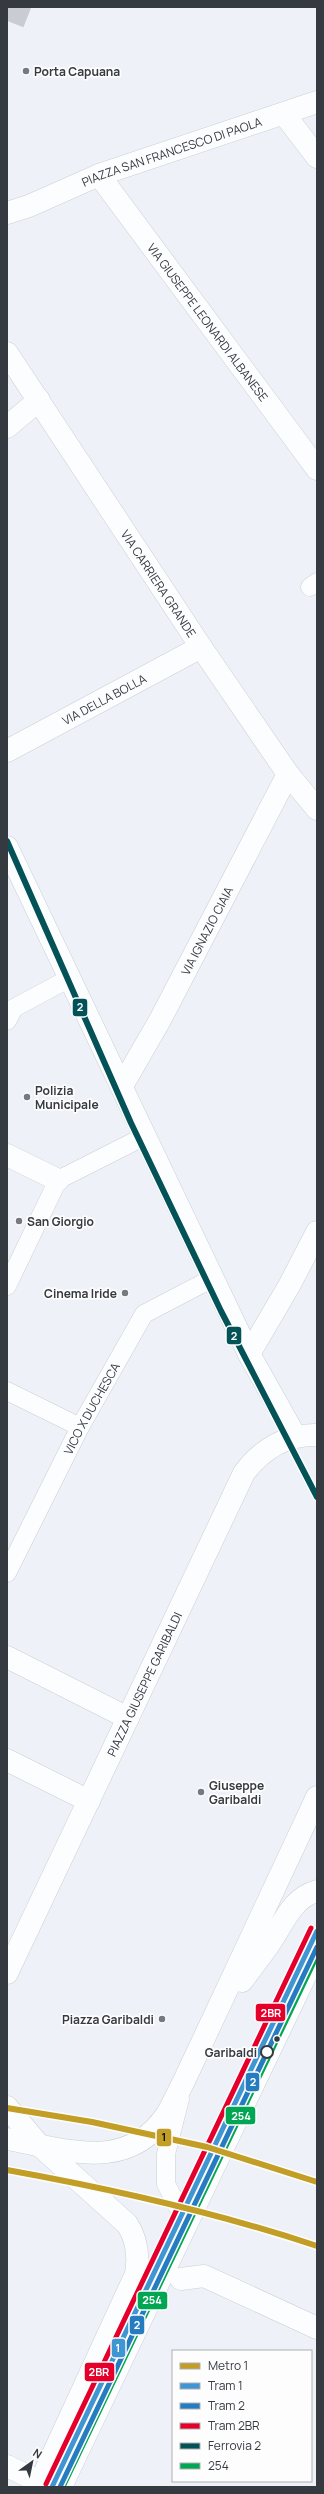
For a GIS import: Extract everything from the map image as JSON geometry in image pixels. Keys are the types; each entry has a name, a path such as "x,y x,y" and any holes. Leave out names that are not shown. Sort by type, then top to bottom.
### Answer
{"main road":[{"name":"PIAZZA SAN FRANCESCO DI PAOLA","path":"7,213 29,206 99,175 317,102"},
{"path":"284,114 317,157"},
{"name":"VIA GIUSEPPE LEONARDI ALBANESE","path":"99,175 317,469"},
{"name":"VIA CARRIERA GRANDE","path":"7,353 201,647 288,774 317,809"},
{"path":"7,427 39,400"},
{"name":"VIA DELLA BOLLA","path":"7,751 201,647"},
{"name":"VIA IGNAZIO CIAIA","path":"122,1086 160,1020 288,774"},
{"path":"7,847 249,1354 295,1436"},
{"path":"7,1155 58,1180"},
{"path":"249,1354 289,1286 317,1232"},
{"name":"PIAZZA GIUSEPPE GARIBALDI","path":"7,1973 244,1473 254,1459 273,1445 295,1436 317,1435"},
{"path":"7,1657 128,1718"},
{"path":"7,1760 89,1801"},
{"path":"7,2139 94,2153 112,2153 130,2147 146,2136 166,2114 184,2082 216,2015 317,1797"},
{"path":"216,2015 269,1944 290,1909 300,1900 317,1891"},
{"path":"7,2107 38,2144 127,2224 134,2234 138,2260 136,2274 39,2484 7,2466"},
{"path":"181,2279 204,2276 317,2328"}],"lane":[{"path":"7,1021 14,1008 70,978"},
{"path":"7,1286 58,1180 145,1136"},
{"name":"VICO X DUCHESCA","path":"7,1573 80,1427 144,1314 213,1278"},
{"path":"7,1391 80,1427"},
{"path":"63,2487 317,1956"},
{"path":"184,2082 166,2154 166,2184 182,2215 186,2232"},
{"path":"131,2346 136,2274"}],"tunnel":[{"path":"7,9 35,20"}],"metro line":[{"name":"1","path":"7,2108 92,2122 207,2147 317,2182"},
{"name":"1","path":"7,2170 163,2202 240,2222 317,2246"}],"tram line":[{"name":"2BR","path":"46,2484 311,1928"},
{"name":"1","path":"52,2487 317,1931"},
{"name":"2","path":"60,2487 317,1947"}],"rail line":[{"name":"2","path":"7,841 131,1123 221,1311 317,1497"}],"transit line":[{"name":"254","path":"63,2487 317,1956"}],"place":[{"name":"Porta Capuana","path":"26,71"},
{"name":"Polizia Municipale","path":"27,1097"},
{"name":"San Giorgio","path":"19,1221"},
{"name":"Cinema Iride","path":"125,1293"},
{"name":"Giuseppe Garibaldi","path":"201,1792"},
{"name":"Piazza Garibaldi","path":"162,2019"},
{"name":"Garibaldi","path":"267,2052"}]}
